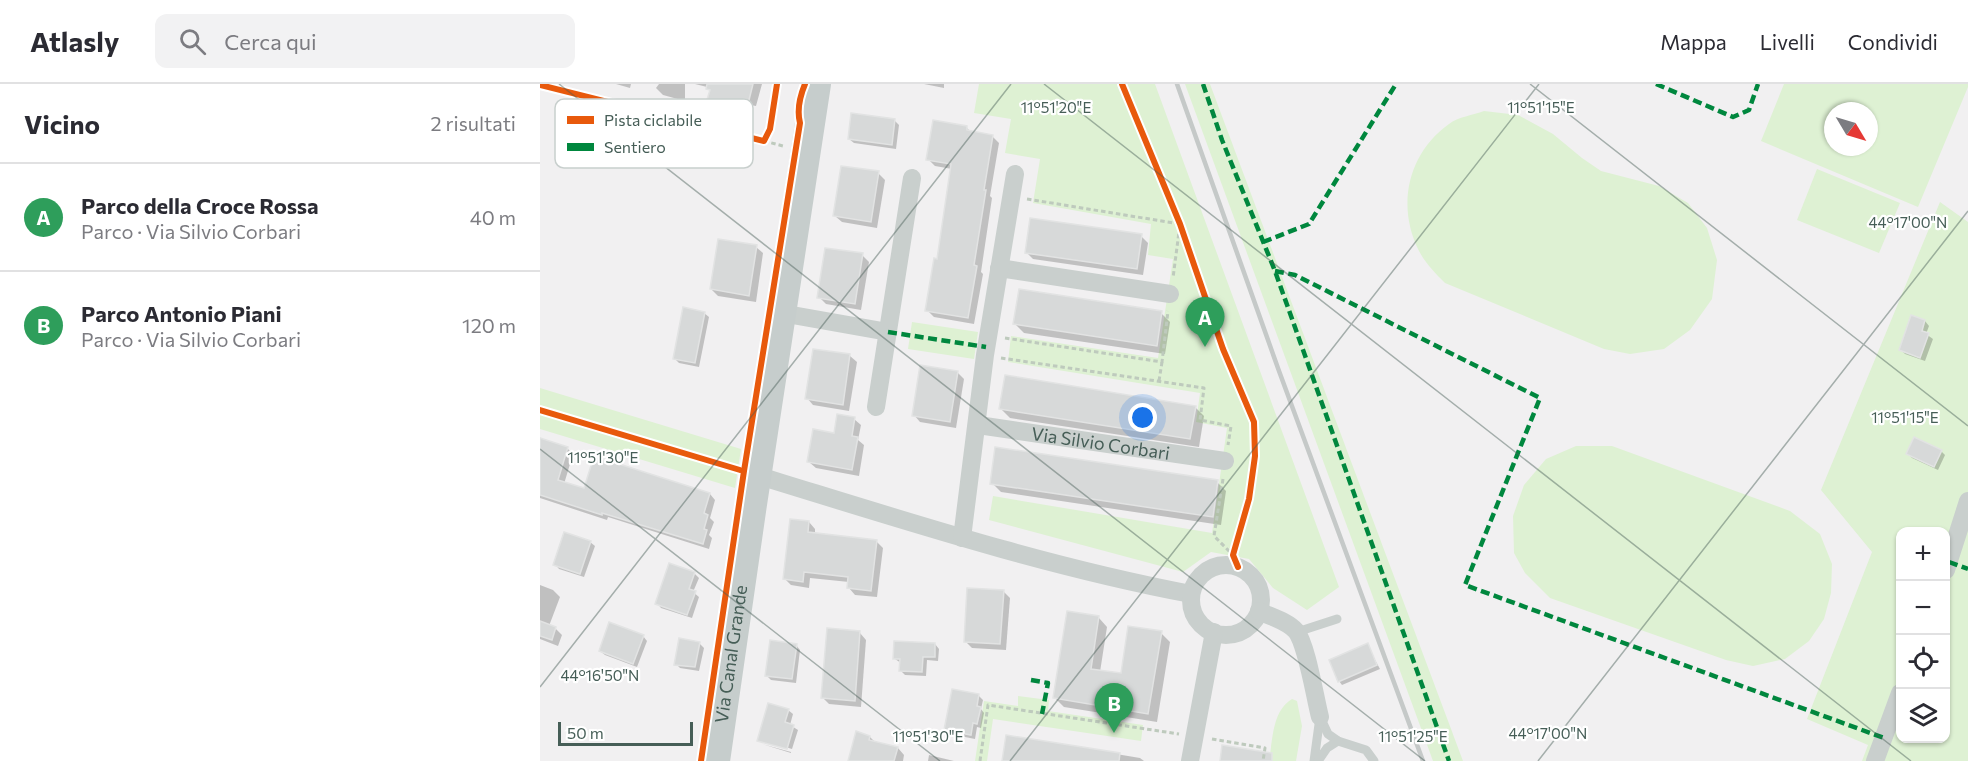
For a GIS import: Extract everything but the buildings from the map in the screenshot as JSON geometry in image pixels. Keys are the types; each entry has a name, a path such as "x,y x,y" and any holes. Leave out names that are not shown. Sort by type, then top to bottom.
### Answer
{"main road":[{"name":"Via Canal Grande","path":"715,761 816,84"}],"street":[{"path":"962,538 985,355 1015,174"},
{"path":"876,406 912,178"},
{"path":"999,268 1170,294"},
{"path":"781,313 888,332"},
{"name":"Via Silvio Corbari","path":"978,425 1225,461"},
{"path":"756,475 962,538 1060,564 1191,594"},
{"path":"1950,557 1968,501"},
{"path":"1228,565 1238,567 1248,572 1259,590 1261,600 1259,611 1254,621 1235,633 1214,632 1205,628 1194,613 1191,594 1200,576 1208,570 1228,565"},
{"path":"1259,611 1288,624 1297,632 1306,658 1320,717"},
{"path":"1190,761 1214,632"},
{"path":"1875,761 1896,704"}],"lane":[{"path":"1297,632 1337,619"},
{"path":"1320,717 1328,734 1338,741 1366,750 1374,761"},
{"path":"1316,761 1320,717"},
{"path":"1316,761 1327,748 1338,741"}],"path":[{"path":"753,138 766,138 789,147"},
{"path":"1176,213 1184,236"},
{"path":"985,355 1204,388 1200,420 1231,426 1214,536 1233,555 1236,544"},
{"path":"1159,381 1162,362"},
{"path":"980,761 988,705 1180,734"},
{"path":"1207,738 1265,748 1263,761"}],"green space":[{"path":"979,84 1155,84 1339,587 1307,610 1273,588 1249,559 1211,552 1183,572 989,520 993,496 1212,533 1227,428 1196,422 1200,393 1008,362 1011,336 1158,358 1173,259 1148,255 1151,224 1033,203 1040,159 1005,153 1011,119 974,113"},
{"path":"1185,84 1210,84 1463,761 1433,761"},
{"path":"1784,84 1968,84 1918,207 1761,141"},
{"path":"1484,111 1518,115 1553,134 1601,171 1659,186 1688,203 1707,228 1717,260 1712,299 1690,330 1664,349 1630,354 1604,349 1445,283 1438,276 1422,256 1412,234 1408,216 1410,182 1415,165 1435,136 1453,122"},
{"path":"1817,169 1900,203 1879,253 1797,220"},
{"path":"1940,202 1968,222 1968,761 1862,761 1868,745 1807,719 1872,552 1821,490"},
{"path":"912,322 978,332 974,359 908,349"},
{"path":"540,388 741,449 735,488 540,429"},
{"path":"1576,446 1612,446 1790,511 1820,534 1832,564 1831,593 1824,619 1809,641 1785,659 1753,666 1726,660 1550,598 1525,573 1514,553 1513,516 1524,485 1546,459"},
{"path":"1018,696 1049,700 1048,711 1143,725 1141,741 993,719 987,761 975,761 984,701 1018,706"},
{"path":"1292,699 1297,701 1302,726 1296,761 1269,761 1277,718 1285,704"}],"railway":[{"path":"1177,84 1279,371 1423,761"}],"marked path":[{"path":"1203,84 1222,140 1275,271 1449,761"},
{"path":"1263,242 1309,224 1396,84"},
{"path":"1656,84 1733,117 1749,110 1758,84"},
{"path":"1275,271 1295,275 1540,398 1465,585 1884,738"},
{"path":"888,332 986,347"},
{"path":"1950,562 1968,569"},
{"path":"1031,680 1048,683 1042,714"}],"cycle path":[{"path":"753,138 764,141 770,129 777,84"},
{"path":"701,761 744,471 800,123 800,104 805,84"},
{"path":"1122,84 1180,224 1223,349 1254,422 1255,456 1249,499 1233,555 1238,567"},
{"path":"540,85 596,99"},
{"path":"540,410 740,470"}],"place":[{"name":"Parco della Croce Rossa","path":"1205,347"},
{"name":"Parco Antonio Piani","path":"1114,733"}]}
